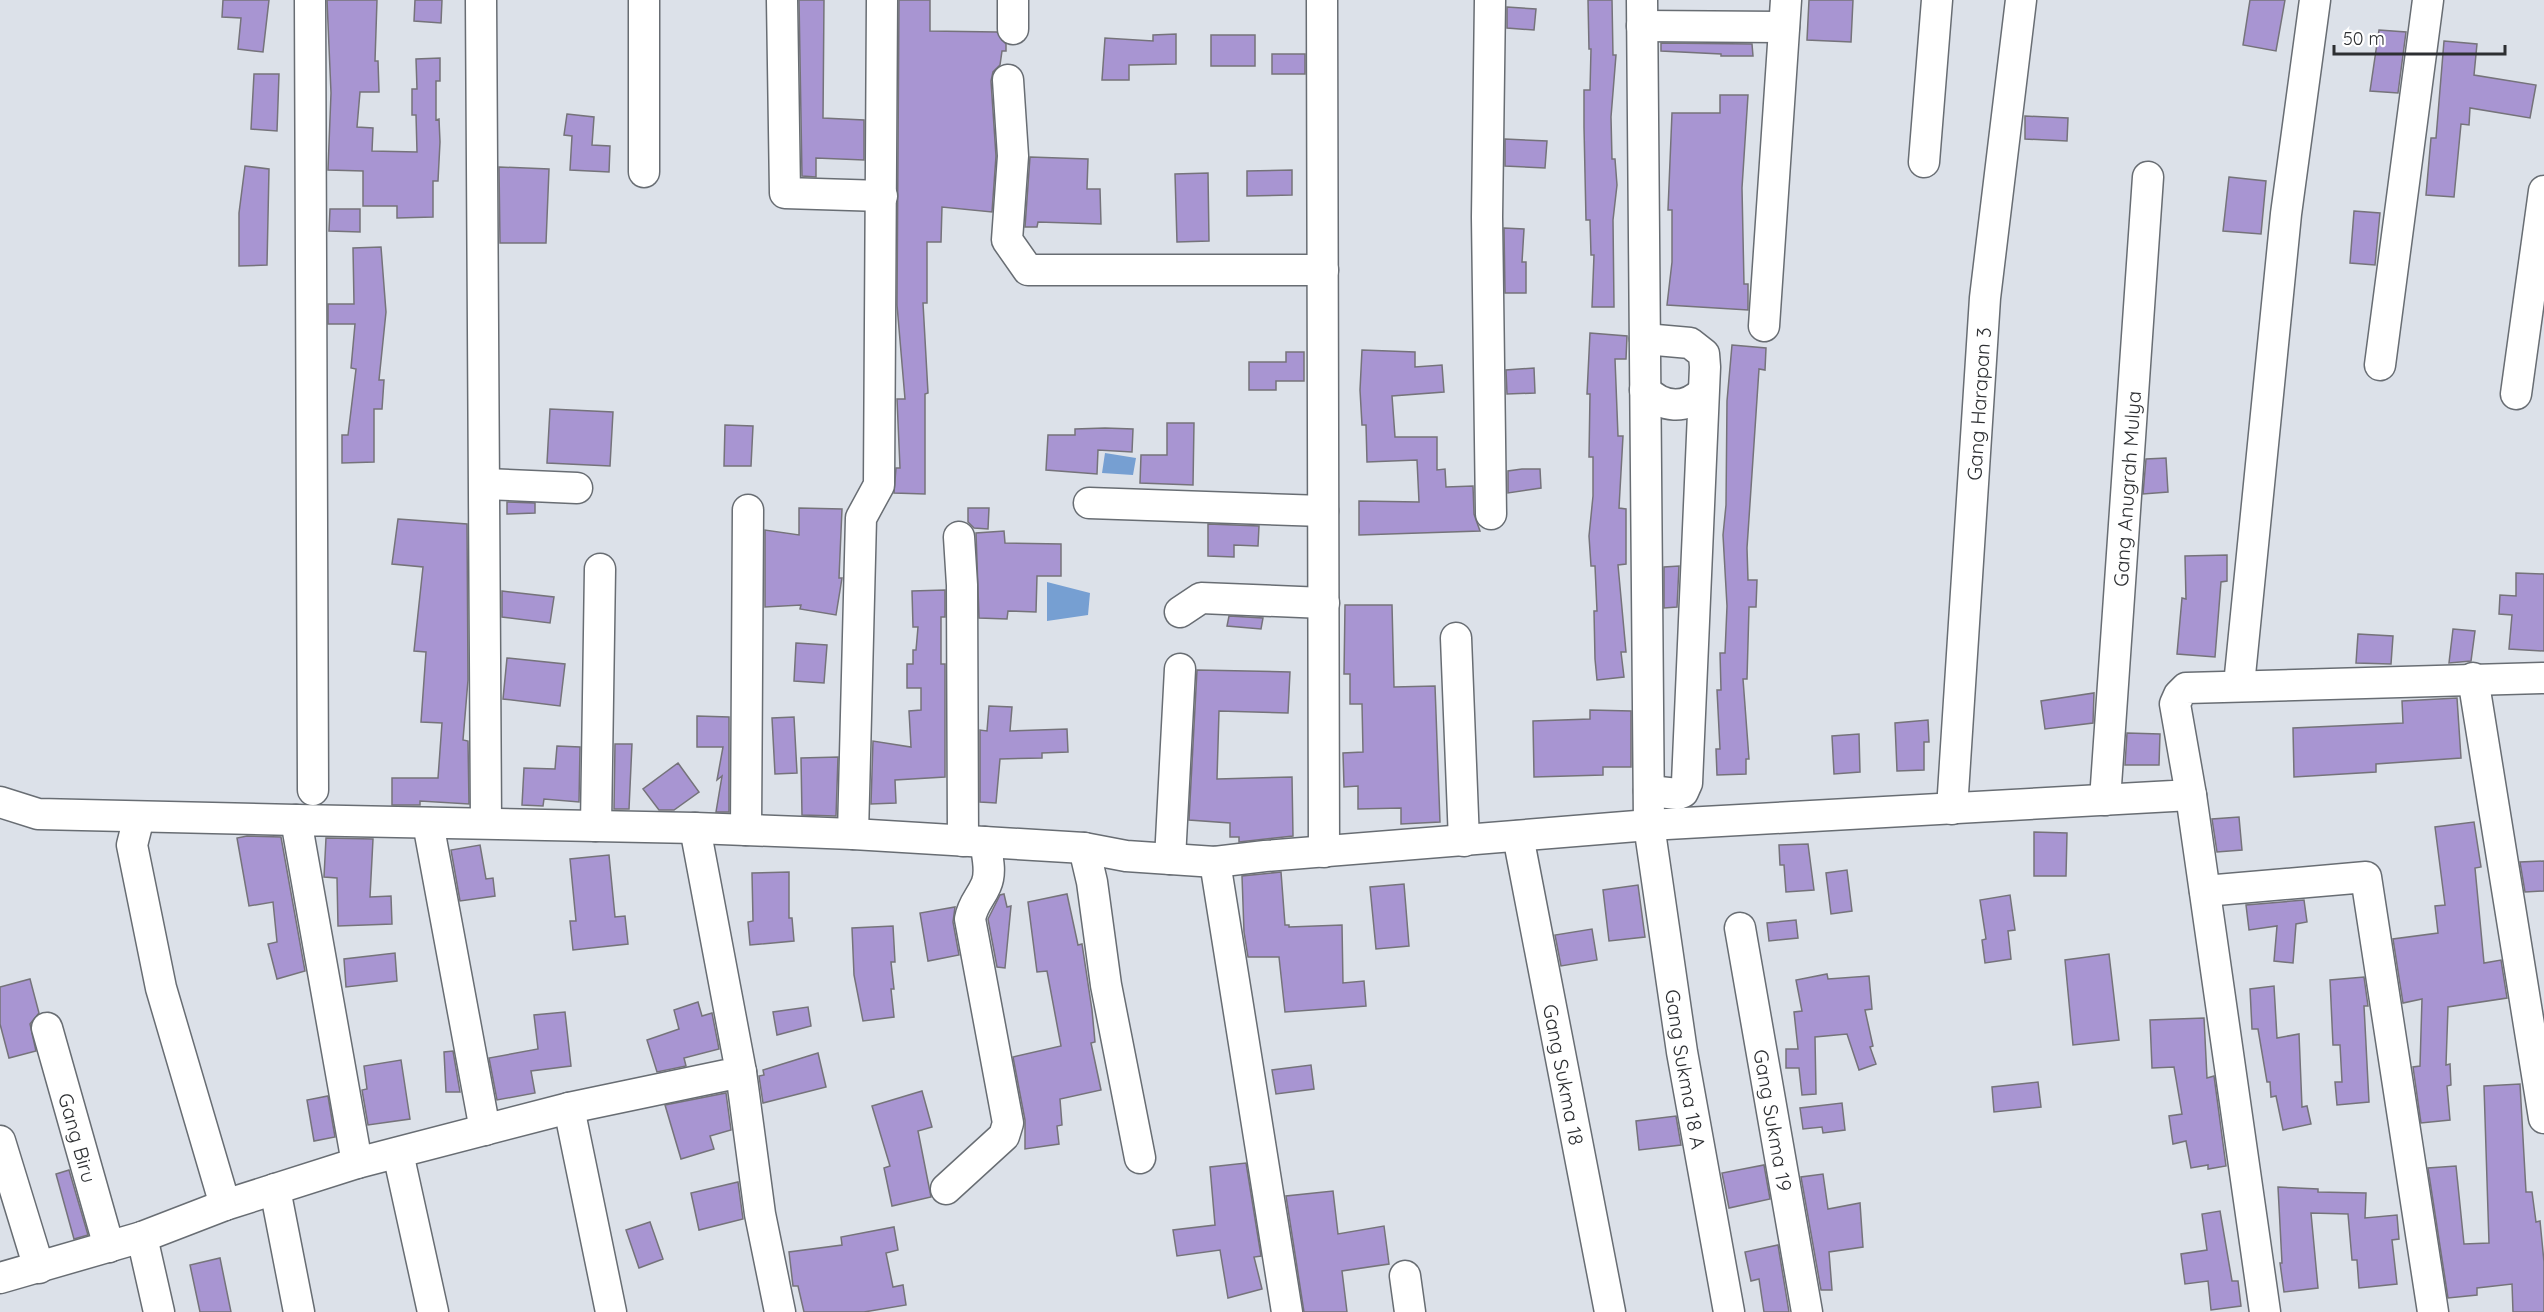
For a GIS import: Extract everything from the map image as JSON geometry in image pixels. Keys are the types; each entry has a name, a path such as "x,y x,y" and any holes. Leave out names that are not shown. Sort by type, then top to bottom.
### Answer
{"street":[{"path":"310,0 313,790"},
{"path":"481,0 486,823"},
{"path":"644,0 644,172"},
{"path":"782,0 785,193 882,196"},
{"path":"854,834 861,518 879,485 882,0"},
{"path":"1323,0 1324,852"},
{"path":"1490,0 1487,217 1491,514"},
{"path":"1924,162 1936,0"},
{"name":"Gang Harapan 3","path":"1952,809 1985,298 2020,0"},
{"path":"2239,684 2286,214 2315,0"},
{"path":"2380,365 2428,0"},
{"path":"1703,392 1695,400 1673,405 1658,400 1646,390 1642,13 1785,13 1764,326"},
{"path":"1008,80 1013,156 1008,240 1028,270 1323,270"},
{"name":"Gang Anugrah Mulya","path":"2105,800 2148,177"},
{"path":"2516,394 2544,191"},
{"path":"1645,339 1690,343 1704,354 1705,367 1687,783 1683,792 1678,794 1649,790"},
{"name":"Gang Sukma 18 A","path":"1646,390 1649,825 1682,1052 1730,1312"},
{"path":"485,484 577,488"},
{"path":"1089,503 1323,511"},
{"path":"746,830 748,510"},
{"path":"946,1189 1004,1136 1008,1123 970,919 973,904 986,885 989,876 974,841 959,537"},
{"path":"596,826 600,570"},
{"path":"1180,612 1201,598 1324,603"},
{"path":"1456,638 1464,841"},
{"path":"1170,859 1180,669"},
{"path":"2473,678 2544,1118"},
{"path":"2265,1312 2191,795 2176,714 2175,704 2179,694 2186,688 2195,686 2239,684 2544,678"},
{"path":"0,802 38,814 695,828 854,834 1084,848 1126,856 1215,862 1649,825 2191,795"},
{"path":"139,817 132,845 160,988 225,1205"},
{"path":"296,820 357,1163"},
{"path":"428,823 485,1130"},
{"path":"695,828 741,1072 760,1214 780,1312"},
{"name":"Gang Sukma 18","path":"1518,836 1610,1312"},
{"path":"1084,848 1092,882 1106,985 1140,1158"},
{"path":"1215,862 1287,1312"},
{"path":"2205,891 2366,877 2433,1312"},
{"name":"Gang Sukma 19","path":"1740,928 1807,1312"},
{"name":"Gang Biru","path":"47,1028 109,1247"},
{"path":"0,1278 142,1237 225,1205 357,1163 569,1108 741,1072"},
{"path":"569,1108 611,1312"},
{"path":"0,1141 39,1268"},
{"path":"398,1154 434,1312"},
{"path":"275,1190 299,1312"},
{"path":"142,1237 159,1312"},
{"path":"1405,1276 1410,1312"}],"water":[{"path":"1105,453 1136,458 1133,475 1102,473"},
{"path":"1047,582 1090,593 1088,615 1047,621"}],"building":[{"path":"223,0 269,0 263,52 238,49 241,18 222,17"},
{"path":"327,0 377,0 375,61 378,61 379,92 360,92 357,127 373,128 372,151 417,152 416,115 412,115 412,89 417,89 416,59 440,58 440,81 436,81 436,120 439,119 440,142 438,181 433,181 433,217 397,218 397,206 363,206 363,171 328,170 331,93"},
{"path":"415,0 442,0 441,23 414,21"},
{"path":"799,0 824,0 823,118 864,120 864,160 816,158 816,177 802,176"},
{"path":"899,0 930,0 930,31 997,32 1006,44 1006,51 1002,51 1000,65 993,72 991,81 996,156 992,212 942,207 941,242 927,242 927,303 923,303 928,393 925,394 925,494 894,493 896,468 900,468 897,399 905,399 897,305"},
{"path":"1588,0 1612,0 1613,55 1616,55 1611,117 1612,159 1615,159 1617,185 1613,220 1614,307 1592,307 1594,255 1591,255 1590,220 1586,220 1584,127 1584,90 1590,90 1591,49 1589,49"},
{"path":"1809,0 1853,0 1851,42 1807,40"},
{"path":"2250,0 2285,0 2276,51 2243,45"},
{"path":"1507,7 1536,9 1534,30 1507,28"},
{"path":"2379,30 2406,32 2398,93 2370,91"},
{"path":"1176,34 1176,64 1129,65 1129,80 1102,80 1105,38 1153,41 1153,35"},
{"path":"1211,35 1255,35 1255,66 1211,66"},
{"path":"2444,41 2477,44 2474,75 2536,85 2530,118 2470,108 2469,125 2461,124 2454,197 2426,195 2431,138 2436,138"},
{"path":"1661,43 1752,44 1753,56 1661,51"},
{"path":"1272,54 1305,54 1305,74 1272,74"},
{"path":"254,74 279,74 277,131 251,129"},
{"path":"1720,95 1748,95 1742,188 1744,284 1748,284 1748,310 1667,305 1672,262 1672,210 1668,210 1672,113 1720,113"},
{"path":"567,114 594,117 592,145 610,146 609,172 570,170 572,136 564,135"},
{"path":"2025,116 2068,118 2067,141 2025,139"},
{"path":"1505,139 1547,141 1545,168 1505,166"},
{"path":"1030,157 1088,159 1087,189 1100,189 1101,224 1038,222 1037,227 1025,227"},
{"path":"245,166 269,169 267,265 239,266 239,213"},
{"path":"499,167 549,169 546,243 500,243"},
{"path":"1292,170 1292,195 1247,196 1247,171"},
{"path":"1208,173 1209,241 1177,242 1175,174"},
{"path":"2229,177 2266,181 2261,234 2223,231"},
{"path":"330,209 360,209 360,232 329,231"},
{"path":"2354,211 2380,213 2375,265 2350,263"},
{"path":"1504,228 1524,229 1522,262 1526,262 1526,293 1505,293"},
{"path":"381,247 386,312 379,380 384,380 382,409 374,409 374,462 342,463 342,435 348,435 356,369 351,368 355,324 328,324 328,304 354,304 353,248"},
{"path":"1590,333 1627,336 1626,359 1615,359 1618,436 1623,436 1619,508 1626,509 1626,564 1618,565 1626,652 1621,652 1624,677 1597,680 1595,566 1591,566 1589,536 1593,496 1593,457 1589,457 1590,394 1587,394"},
{"path":"1732,345 1766,348 1765,370 1759,369 1747,548 1748,580 1757,580 1756,607 1749,607 1747,679 1743,679 1749,759 1746,759 1746,774 1717,775 1716,749 1720,749 1717,690 1721,690 1720,653 1725,653 1727,606 1723,535 1726,505 1727,401"},
{"path":"1362,350 1415,352 1415,367 1442,365 1444,392 1392,396 1395,437 1437,437 1437,470 1445,469 1446,487 1473,486 1474,514 1480,531 1359,535 1359,501 1419,502 1417,460 1367,462 1366,425 1362,425 1360,390"},
{"path":"1286,352 1304,352 1304,381 1276,381 1276,390 1249,390 1249,362 1286,362"},
{"path":"1534,368 1535,393 1507,394 1506,370"},
{"path":"550,409 613,412 610,466 547,463"},
{"path":"1167,423 1194,423 1193,485 1140,483 1141,455 1167,455"},
{"path":"725,425 753,426 751,466 724,466"},
{"path":"1075,429 1133,429 1132,452 1098,450 1097,474 1046,470 1048,435 1075,435"},
{"path":"2166,458 2168,492 2143,494 2146,459"},
{"path":"1540,469 1541,488 1508,493 1508,471"},
{"path":"507,502 535,503 535,513 507,514"},
{"path":"799,508 842,509 839,578 842,578 836,615 800,609 801,605 765,607 765,530 799,535"},
{"path":"968,508 989,508 988,529 974,528 968,522"},
{"path":"398,519 467,524 468,680 463,740 468,741 469,804 420,801 420,805 392,805 392,778 438,778 442,723 421,722 426,652 414,651 423,567 392,564"},
{"path":"1208,524 1259,526 1258,546 1234,545 1234,557 1208,556"},
{"path":"1004,531 1005,543 1061,544 1061,576 1037,576 1036,612 1008,611 1007,619 979,618 976,533"},
{"path":"2227,555 2227,581 2221,582 2215,657 2177,654 2182,598 2186,599 2185,556"},
{"path":"1679,566 1677,607 1664,608 1664,567"},
{"path":"2516,573 2544,574 2544,651 2509,649 2512,615 2499,614 2500,595 2516,596"},
{"path":"945,590 945,617 941,617 941,664 945,664 945,777 895,780 896,803 871,804 873,741 911,747 909,711 921,710 921,688 907,688 907,664 913,664 913,650 916,650 918,627 913,627 912,591"},
{"path":"502,591 554,597 550,623 502,617"},
{"path":"1345,605 1392,605 1394,687 1435,686 1440,822 1401,824 1401,808 1358,809 1358,786 1344,787 1343,753 1363,752 1362,704 1350,704 1350,674 1344,674"},
{"path":"1229,616 1263,618 1261,629 1227,626"},
{"path":"2453,629 2475,631 2471,661 2449,663"},
{"path":"2358,634 2393,636 2391,664 2356,663"},
{"path":"796,643 827,645 824,683 794,681"},
{"path":"507,658 565,664 560,706 503,699"},
{"path":"1197,670 1290,672 1288,713 1219,711 1217,779 1292,777 1293,836 1239,842 1239,837 1230,837 1230,823 1189,820"},
{"path":"2094,693 2093,723 2045,729 2041,701"},
{"path":"2457,698 2461,758 2376,764 2376,772 2294,777 2293,728 2403,723 2402,701"},
{"path":"989,706 1012,707 1010,731 1067,729 1068,752 1042,753 1042,758 1000,759 996,803 980,802 980,730 987,731"},
{"path":"1590,710 1631,711 1631,767 1603,767 1603,775 1534,777 1533,721 1590,719"},
{"path":"697,716 729,717 729,812 716,812 722,776 717,780 723,747 697,747"},
{"path":"794,717 797,773 775,774 772,718"},
{"path":"1928,720 1929,742 1924,742 1924,770 1897,771 1895,723"},
{"path":"2127,733 2160,734 2159,765 2125,765"},
{"path":"1859,734 1860,772 1834,774 1832,736"},
{"path":"615,744 632,744 629,809 614,809"},
{"path":"557,746 580,747 579,802 544,799 543,806 522,805 524,768 555,769"},
{"path":"838,757 836,816 802,815 801,758"},
{"path":"678,763 699,792 674,810 659,810 643,789"},
{"path":"2239,817 2242,850 2217,852 2212,819"},
{"path":"2474,822 2481,867 2475,868 2484,963 2501,960 2507,998 2448,1007 2446,1065 2450,1064 2451,1085 2447,1086 2450,1120 2421,1123 2413,1067 2420,1066 2422,999 2403,1003 2393,939 2438,933 2435,906 2445,905 2435,827"},
{"path":"2034,832 2067,833 2066,876 2034,876"},
{"path":"281,837 305,971 277,979 268,944 277,942 273,902 249,906 237,838"},
{"path":"326,838 373,839 370,897 391,896 392,924 338,926 337,878 324,877"},
{"path":"1808,844 1814,890 1786,892 1784,865 1780,865 1779,845"},
{"path":"480,845 486,879 493,878 495,896 460,901 451,850"},
{"path":"609,855 615,917 625,916 628,944 573,950 570,921 576,921 570,859"},
{"path":"2544,861 2544,891 2525,892 2520,862"},
{"path":"1847,870 1852,911 1831,914 1826,873"},
{"path":"789,872 789,918 792,918 794,941 750,945 748,922 753,921 752,873"},
{"path":"1281,872 1285,925 1289,927 1342,925 1343,983 1364,981 1366,1006 1285,1012 1279,957 1248,957 1244,932 1242,876"},
{"path":"1404,884 1409,946 1376,949 1370,887"},
{"path":"1638,885 1645,937 1609,941 1603,890"},
{"path":"1004,894 1007,907 1011,906 1005,968 997,967 988,919 1000,895"},
{"path":"1067,894 1078,945 1082,944 1095,1042 1091,1043 1101,1090 1060,1099 1062,1125 1057,1126 1059,1144 1025,1149 1025,1120 1013,1057 1061,1046 1047,971 1037,972 1028,902"},
{"path":"2010,895 2015,930 2008,931 2011,959 1985,963 1982,940 1986,939 1980,900"},
{"path":"2304,900 2307,922 2296,924 2293,963 2274,961 2277,926 2249,930 2246,905"},
{"path":"955,907 953,922 959,955 928,961 920,913"},
{"path":"1796,920 1798,938 1769,941 1767,923"},
{"path":"893,926 895,962 891,962 894,989 891,989 894,1017 863,1021 854,975 852,928"},
{"path":"1592,929 1597,960 1561,966 1555,935"},
{"path":"395,953 397,981 346,987 344,959"},
{"path":"2109,954 2119,1040 2073,1045 2065,960"},
{"path":"1827,974 1828,979 1869,976 1872,1009 1865,1010 1873,1046 1870,1047 1876,1064 1859,1070 1847,1034 1815,1037 1816,1094 1802,1095 1799,1068 1786,1068 1786,1049 1798,1049 1794,1012 1802,1011 1796,980"},
{"path":"2364,977 2368,1006 2364,1006 2369,1102 2337,1105 2335,1082 2342,1082 2340,1045 2333,1045 2330,980"},
{"path":"30,979 39,1013 30,1024 36,1051 9,1058 0,1024 0,987"},
{"path":"2274,986 2277,1038 2299,1034 2302,1107 2307,1106 2311,1124 2283,1130 2276,1096 2271,1097 2270,1082 2267,1082 2258,1029 2252,1029 2250,989"},
{"path":"698,1002 702,1016 712,1013 719,1049 684,1058 686,1066 657,1072 647,1040 679,1029 674,1010"},
{"path":"808,1007 811,1026 777,1035 773,1012"},
{"path":"565,1012 571,1066 531,1071 535,1093 497,1100 489,1058 538,1049 534,1015"},
{"path":"2204,1018 2207,1078 2214,1076 2226,1166 2208,1169 2208,1165 2191,1168 2186,1141 2173,1144 2169,1116 2182,1114 2174,1067 2152,1068 2150,1020"},
{"path":"453,1051 460,1092 446,1092 444,1052"},
{"path":"818,1053 826,1087 763,1103 759,1076 764,1075 763,1070"},
{"path":"401,1060 410,1119 368,1125 362,1090 367,1089 364,1066"},
{"path":"1311,1065 1314,1089 1276,1094 1272,1070"},
{"path":"2038,1082 2041,1107 1994,1112 1992,1087"},
{"path":"2520,1084 2526,1192 2532,1192 2536,1222 2540,1221 2544,1262 2544,1312 2513,1312 2512,1284 2477,1288 2477,1295 2448,1298 2428,1168 2456,1166 2464,1244 2489,1243 2484,1086"},
{"path":"922,1091 932,1127 918,1131 931,1197 892,1206 884,1168 890,1166 872,1106"},
{"path":"726,1093 731,1130 710,1136 714,1149 681,1159 665,1105"},
{"path":"328,1096 335,1137 314,1141 307,1100"},
{"path":"1842,1103 1845,1130 1823,1133 1822,1127 1803,1129 1800,1108"},
{"path":"1676,1116 1681,1145 1639,1150 1636,1121"},
{"path":"1246,1163 1261,1256 1254,1257 1262,1289 1228,1298 1220,1250 1177,1256 1173,1230 1215,1225 1210,1167"},
{"path":"1764,1165 1770,1199 1729,1208 1722,1173"},
{"path":"69,1170 88,1235 74,1239 56,1174"},
{"path":"1823,1174 1828,1209 1860,1203 1863,1247 1829,1252 1832,1290 1821,1290 1801,1177"},
{"path":"738,1182 743,1219 699,1230 691,1193"},
{"path":"2278,1187 2318,1189 2318,1192 2366,1193 2365,1218 2397,1215 2399,1239 2392,1240 2397,1284 2359,1288 2357,1260 2352,1260 2348,1214 2311,1213 2318,1288 2284,1292 2280,1263 2282,1263"},
{"path":"1333,1191 1338,1234 1384,1226 1389,1264 1342,1271 1347,1312 1304,1312 1286,1196"},
{"path":"2220,1211 2232,1281 2238,1281 2241,1306 2211,1310 2208,1281 2185,1284 2181,1254 2207,1250 2202,1214"},
{"path":"650,1222 663,1259 639,1268 626,1230"},
{"path":"894,1227 898,1250 886,1253 893,1287 903,1285 906,1305 864,1312 804,1312 798,1286 793,1286 789,1252 842,1245 841,1237"},
{"path":"1778,1245 1789,1312 1764,1312 1759,1279 1751,1281 1745,1252"},
{"path":"220,1258 231,1312 200,1312 190,1265"}]}
